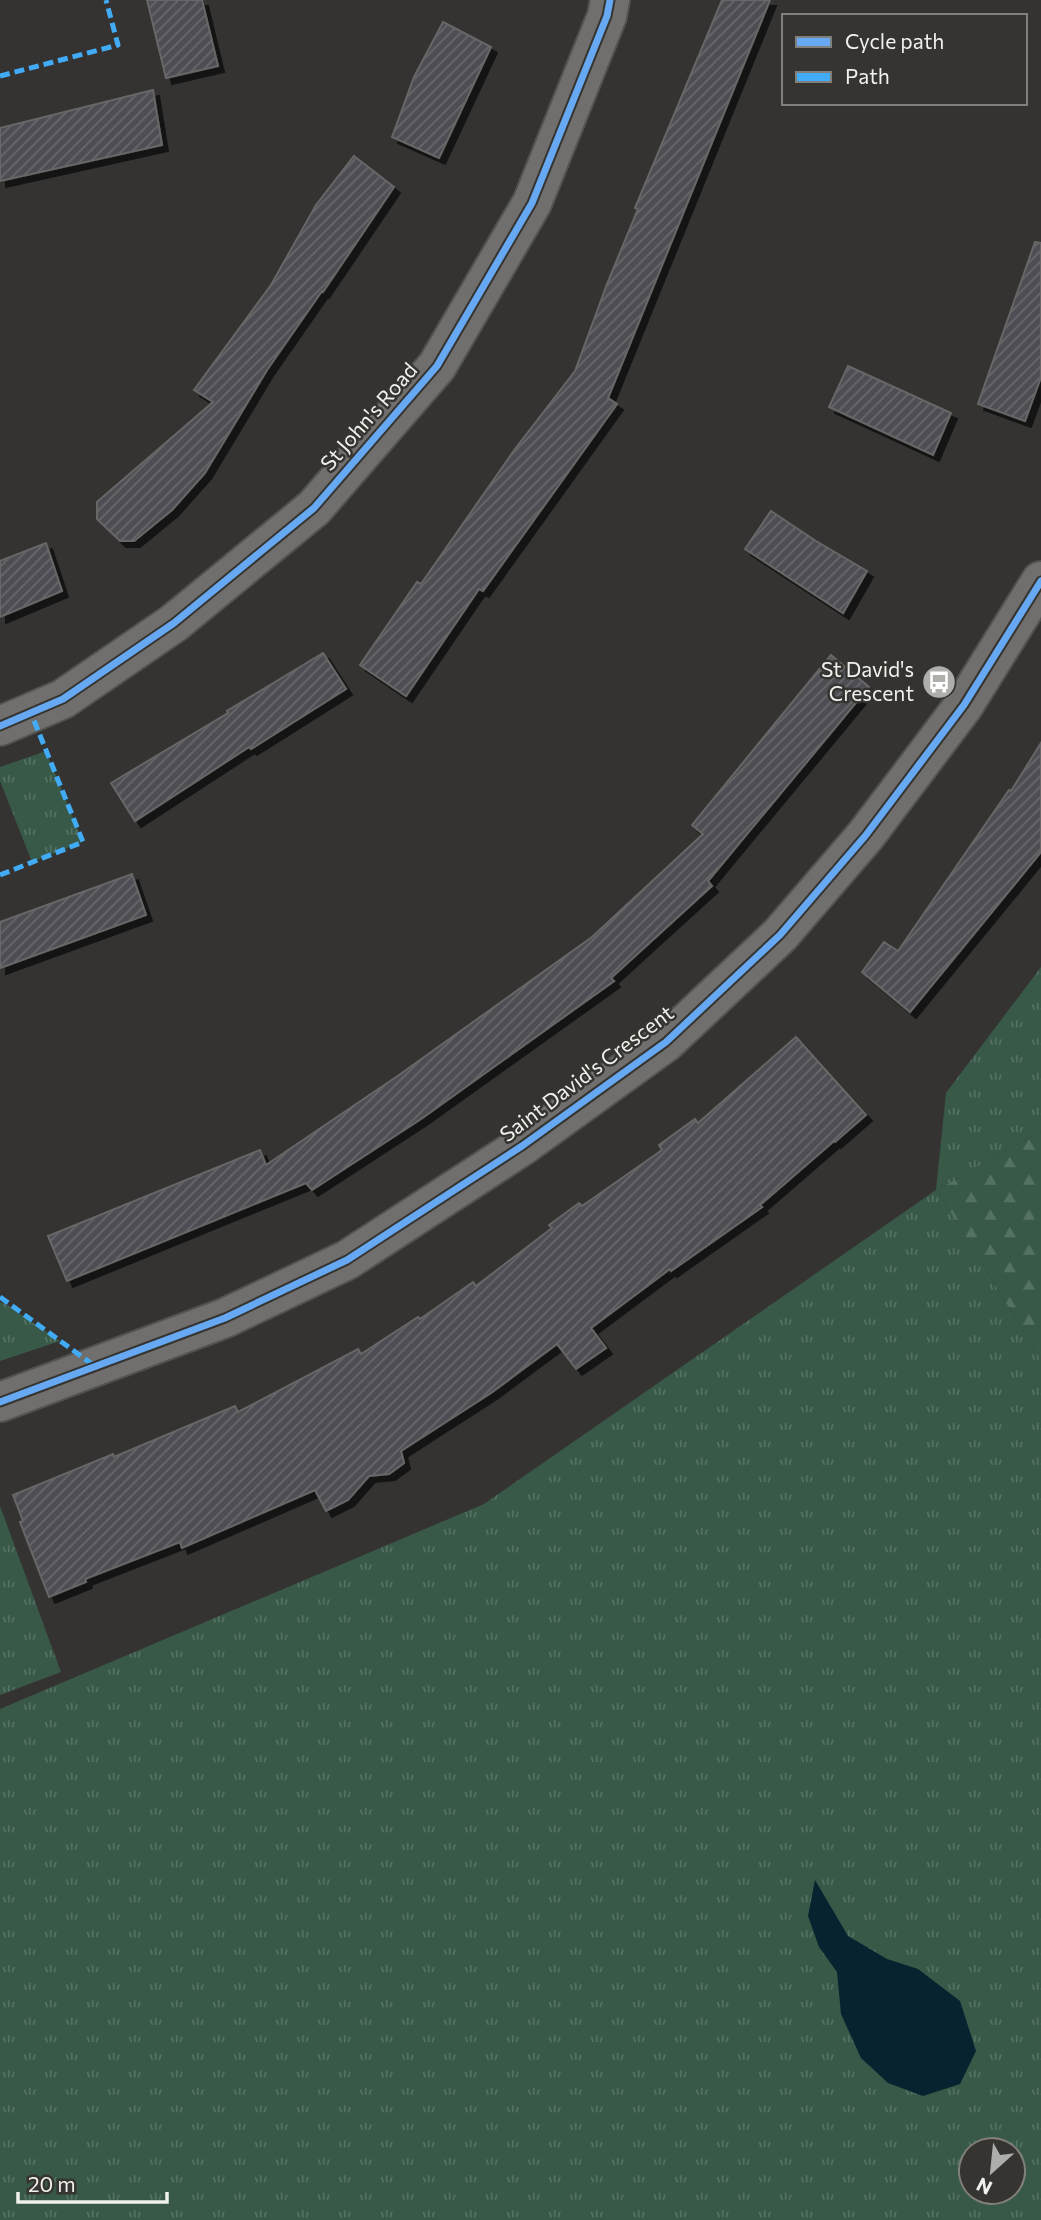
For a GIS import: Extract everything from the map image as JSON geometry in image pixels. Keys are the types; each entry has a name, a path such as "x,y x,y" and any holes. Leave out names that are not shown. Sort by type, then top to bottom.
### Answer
{"street":[{"name":"St John's Road","path":"0,726 64,699 174,623 206,597 314,508 437,366 532,203 607,16 610,0"},
{"name":"Saint David's Crescent","path":"0,1402 225,1318 347,1260 522,1146 666,1042 780,935 866,835 964,705 1041,581"}],"green space":[{"path":"46,751 83,842 32,862 0,781 0,767"},
{"path":"1041,967 1041,1131 937,1190 1041,1360 1041,2220 0,2220 0,1709 484,1504 936,1190 946,1093"},
{"path":"1041,1131 1041,1360 937,1190"},
{"path":"0,1302 7,1305 60,1341 0,1361"},
{"path":"0,1506 61,1672 0,1695"}],"water":[{"path":"815,1880 848,1936 887,1959 918,1969 960,2001 976,2051 960,2084 923,2096 888,2083 861,2058 841,2014 837,1972 819,1947 808,1916"}],"building":[{"path":"147,0 202,0 218,66 166,78"},
{"path":"722,0 770,0 608,398 617,404 483,591 479,589 406,696 360,665 417,582 421,584 515,449 575,371 638,209 635,208"},
{"path":"443,22 491,47 439,158 392,137 414,77"},
{"path":"153,90 162,145 0,181 0,128"},
{"path":"354,156 394,187 267,370 205,473 172,510 134,541 120,541 97,519 97,502 213,402 194,390 271,285 316,205"},
{"path":"1035,242 1041,243 1041,377 1025,421 978,404"},
{"path":"848,366 951,413 933,455 829,407"},
{"path":"771,511 867,571 843,613 745,549"},
{"path":"46,543 62,591 0,617 0,561"},
{"path":"323,653 346,689 251,749 249,747 135,821 111,783"},
{"path":"831,655 869,687 708,881 712,886 611,978 614,981 421,1119 312,1190 306,1183 67,1281 48,1236 260,1150 266,1165 399,1075 592,937 703,834 692,825"},
{"path":"1041,743 1041,852 910,1012 862,972 884,942 898,951 1009,790 1011,791"},
{"path":"132,874 146,915 0,968 0,922"},
{"path":"796,1037 866,1115 760,1205 762,1207 671,1271 670,1269 591,1328 606,1348 576,1369 557,1344 491,1393 401,1451 404,1463 389,1474 369,1476 348,1500 326,1511 315,1490 182,1548 180,1542 85,1579 86,1582 49,1597 20,1522 23,1521 13,1495 113,1454 114,1457 235,1406 238,1412 358,1349 361,1354 418,1317 420,1319 473,1282 476,1286 552,1228 549,1225 579,1203 582,1206 662,1150 659,1145 695,1119 698,1123"}],"marked path":[{"path":"0,76 118,45 106,0"},
{"path":"0,875 83,842 31,713"},
{"path":"0,1297 96,1367"}],"cycle path":[{"path":"0,726 63,699 174,623 314,508 437,366 532,203 607,16 610,0"},
{"path":"0,1402 225,1318 347,1260 522,1146 666,1042 780,935 866,835 964,705 1041,581"}],"place":[{"name":"St David's Crescent","path":"939,682"}]}
